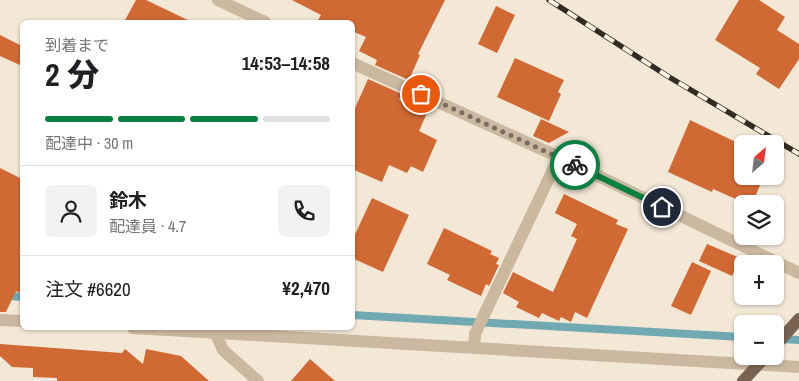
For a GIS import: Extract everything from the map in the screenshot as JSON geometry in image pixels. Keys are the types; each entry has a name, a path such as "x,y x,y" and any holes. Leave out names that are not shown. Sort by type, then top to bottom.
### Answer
{"main road":[{"path":"784,336 799,319"},
{"path":"743,381 758,365"}],"street":[{"path":"218,0 261,20"},
{"path":"355,64 559,157 799,273"},
{"path":"474,348 475,334 559,157"},
{"path":"0,320 20,321"},
{"path":"174,330 474,348 734,360"},
{"path":"215,332 223,350 258,381"},
{"path":"784,365 799,367"}],"building":[{"path":"136,0 146,0 188,20 125,20"},
{"path":"292,0 445,0 418,54 420,55 409,80 375,65 377,60 359,51 366,37 355,32 355,20 318,20 321,15"},
{"path":"739,0 759,0 785,17 777,30 799,44 799,59 779,89 756,74 760,68 715,40"},
{"path":"496,6 515,15 497,53 478,44"},
{"path":"0,35 20,45 20,65 0,56"},
{"path":"515,58 564,80 558,92 561,94 549,121 497,97"},
{"path":"368,79 402,94 399,100 427,113 419,131 437,140 423,172 411,166 407,173 389,165 382,182 355,170 355,108"},
{"path":"541,119 569,132 549,143 533,136"},
{"path":"690,120 734,141 734,185 760,185 756,195 734,195 734,198 713,189 712,192 668,172"},
{"path":"0,168 20,178 20,293 16,291 6,312 0,312"},
{"path":"564,194 618,220 616,224 628,229 587,318 575,312 571,322 561,317 559,321 542,313 539,318 516,307 519,302 503,293 513,272 553,292 577,239 571,236 577,224 555,213"},
{"path":"372,198 409,215 383,272 355,259 355,235"},
{"path":"444,228 492,251 490,254 499,258 496,264 499,265 489,286 486,284 481,296 447,280 450,275 427,264"},
{"path":"707,244 734,255 734,272 732,276 699,261"},
{"path":"692,262 711,271 691,315 671,306"},
{"path":"0,344 122,353 125,349 143,364 146,349 181,356 209,381 57,381 57,378 33,377 33,368 12,367 0,356"},
{"path":"310,359 335,381 291,381"}],"waterway":[{"path":"0,295 20,297"},
{"path":"355,315 734,337"},
{"path":"784,339 799,340"}],"railway":[{"path":"549,0 669,77 799,154"}],"way so far":[{"path":"421,94 575,165"}],"route":[{"path":"575,165 662,207"}]}
